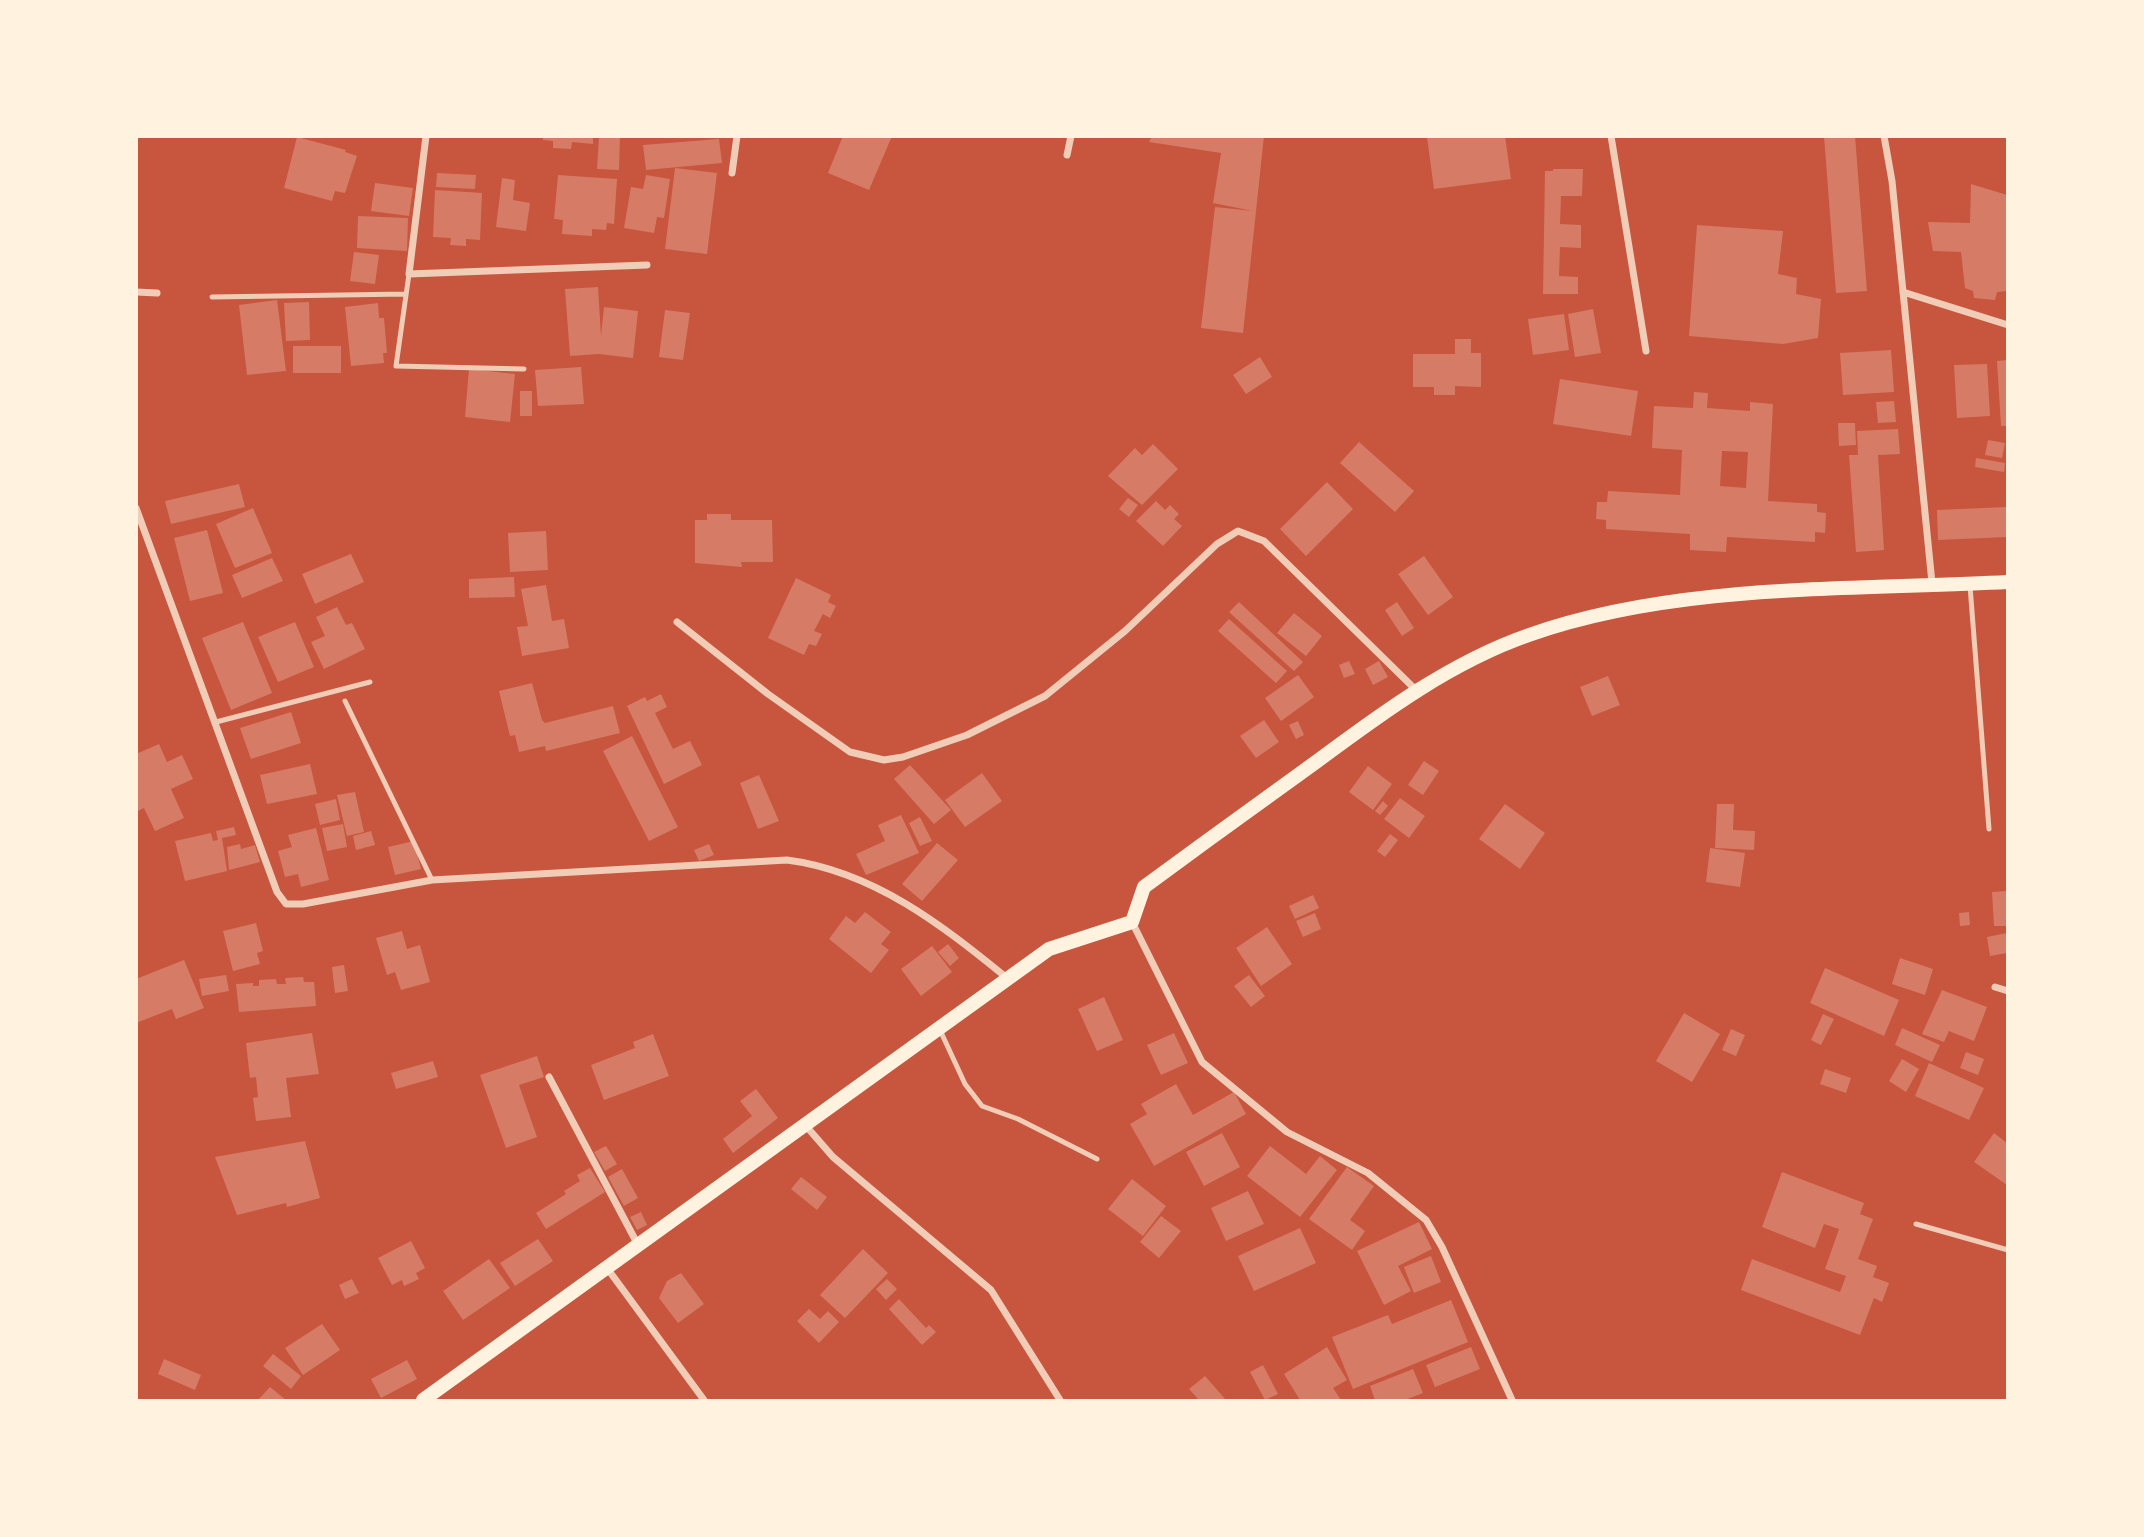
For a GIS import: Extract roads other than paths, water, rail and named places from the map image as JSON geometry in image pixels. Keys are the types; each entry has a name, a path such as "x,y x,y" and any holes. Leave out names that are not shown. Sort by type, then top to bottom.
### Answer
{"main road":[{"path":"423,1401 1049,948 1132,922 1144,887 1417,691 1481,655 1529,635 1588,617 1718,597 1932,583 2007,582"}],"street":[{"path":"426,136 410,274 647,265"},
{"path":"732,173 737,136"},
{"path":"1067,155 1071,136"},
{"path":"1611,136 1646,351"},
{"path":"1884,136 1892,181 1932,583"},
{"path":"136,292 158,293"},
{"path":"1903,292 2007,325"},
{"path":"136,508 277,892 286,904 303,904 432,880 787,860 842,871 921,914 1008,979"},
{"path":"677,622 768,694 849,752 884,760 903,757 967,735 1045,696 1125,631 1217,544 1238,531 1265,541 1417,691"},
{"path":"1132,922 1202,1062 1287,1132 1368,1172 1426,1220 1442,1247 1512,1401"},
{"path":"1995,987 2007,991"},
{"path":"549,1077 639,1246"},
{"path":"806,1126 833,1157 991,1290 1060,1401"},
{"path":"607,1268 704,1401"}],"lane":[{"path":"410,274 396,366 524,369"},
{"path":"212,297 406,293"},
{"path":"1970,583 1989,829"},
{"path":"216,722 370,682"},
{"path":"345,701 432,880"},
{"path":"940,1028 965,1084 982,1106 1018,1119 1097,1159"},
{"path":"1916,1224 2007,1250"}]}
